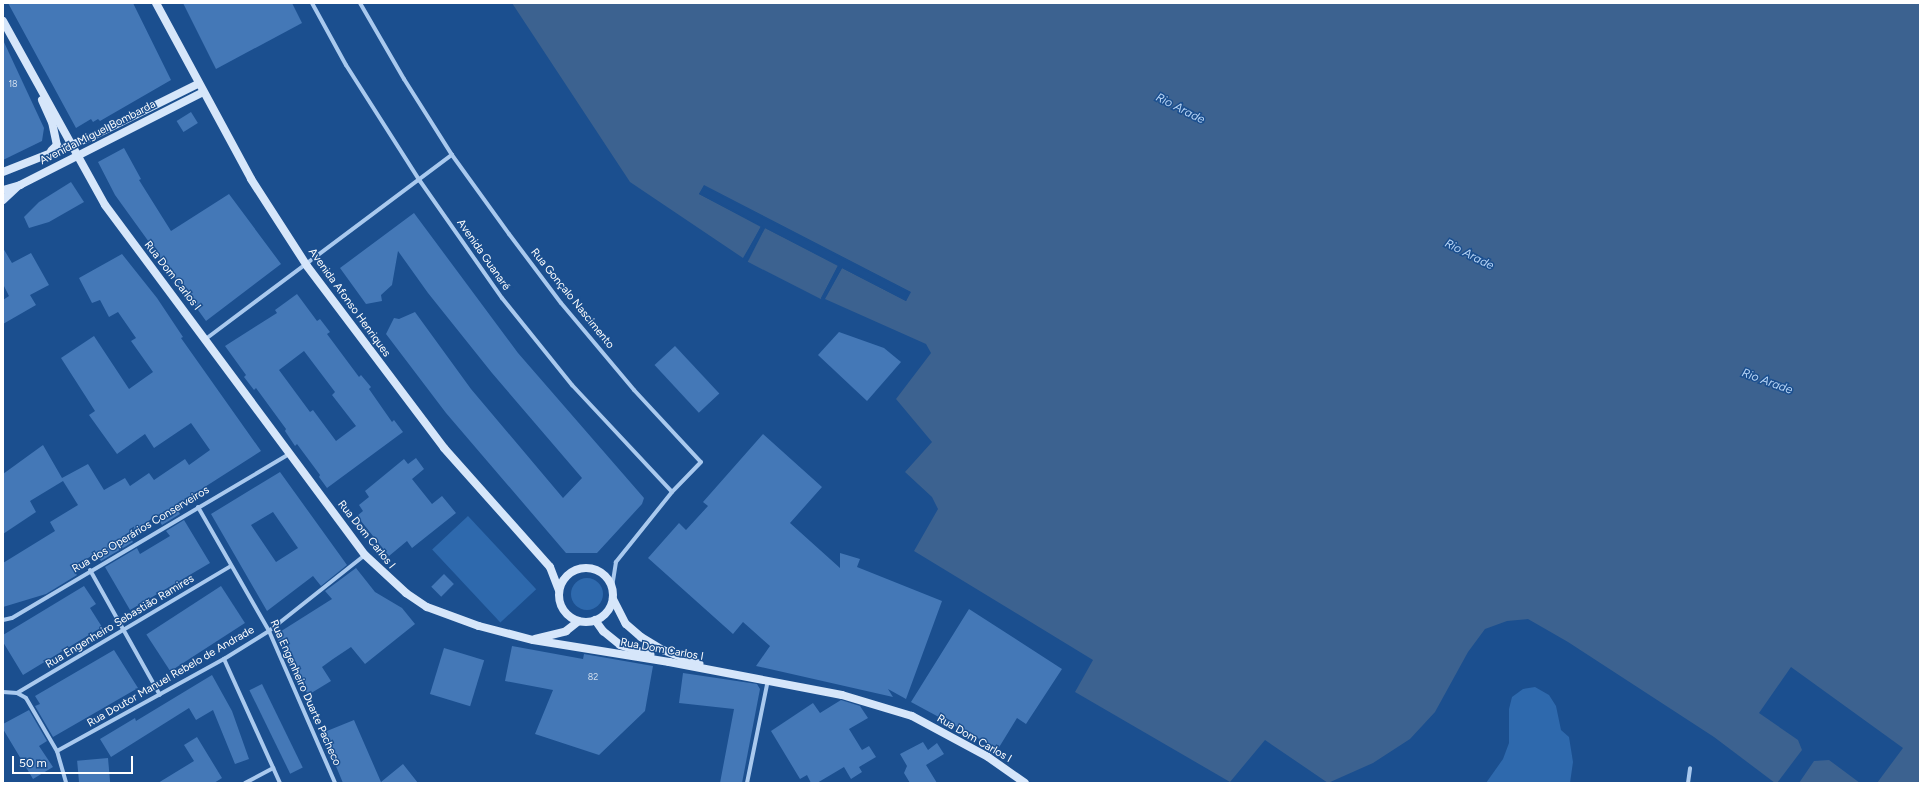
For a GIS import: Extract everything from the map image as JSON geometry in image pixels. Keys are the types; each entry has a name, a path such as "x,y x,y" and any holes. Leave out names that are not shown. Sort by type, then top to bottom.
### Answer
{"street":[{"name":"Avenida Afonso Henriques","path":"156,3 200,88 251,179 306,266 444,448 550,567 559,590"},
{"name":"Avenida Guanaré","path":"312,3 346,65 420,181 502,298 572,385 672,492"},
{"name":"Rua Gonçalo Nascimento","path":"360,3 404,79 452,155 561,303 634,390 701,462 672,492 616,562 612,587"},
{"name":"Rua Dom Carlos I","path":"3,20 105,205 164,287 207,338 289,454 365,555 386,577 427,607 479,626 533,640 669,662 842,695 912,716 988,757 1025,783"},
{"name":"Rua Dom Carlos I","path":"16,43 52,122 57,145 45,155"},
{"name":"Avenida Miguel Bombarda","path":"3,172 72,145 200,88"},
{"name":"Avenida Miguel Bombarda","path":"3,190 20,185 78,156 200,88"},
{"path":"207,338 420,181 452,155"},
{"path":"3,200 20,185"},
{"name":"Rua dos Operários Conserveiros","path":"3,620 12,618 90,570 289,454"},
{"name":"Rua Engenheiro Duarte Pacheco","path":"198,507 269,631 335,783"},
{"name":"Rua Doutor Manuel Rebelo de Andrade","path":"57,751 224,659 269,631 365,555"},
{"name":"Rua Engenheiro Sebastião Ramires","path":"17,693 124,631 231,566"},
{"path":"613,599 609,609 596,620 579,621 569,616 562,607 559,590 567,576 582,568 593,568 603,574 612,587 613,599 626,624 641,637 662,650 718,672"},
{"path":"90,570 160,695"},
{"path":"596,620 604,631 620,644 669,662"},
{"path":"533,640 566,631 579,621"},
{"path":"224,659 280,783"},
{"path":"747,783 768,680"},
{"path":"3,692 17,693 26,698 57,751 66,783"},
{"path":"245,783 273,768"},
{"path":"1688,783 1690,768"}],"shaded area":[{"path":"468,516 536,589 500,623 432,549"},
{"path":"584,578 590,578 600,585 603,594 602,600 596,607 590,610 584,610 574,603 571,597 571,591 578,581"},
{"path":"1535,687 1549,695 1556,706 1561,730 1569,737 1573,762 1570,783 1486,783 1503,759 1509,743 1509,709 1512,697 1523,689"}],"water":[{"name":"Rio Arade","path":"512,3 1920,3 1920,783 1775,783 1714,737 1568,642 1528,619 1507,621 1485,629 1468,652 1435,712 1410,739 1373,763 1328,783 1265,740 1230,782 1075,692 1093,660 914,551 938,509 932,497 905,472 932,442 896,399 931,353 926,344 825,299 842,268 906,301 910,292 704,186 699,194 761,227 743,258 630,182"},
{"path":"765,228 838,265 821,299 748,262"}],"pier":[{"path":"704,185 911,292 906,301 842,268 824,300 842,266 905,298 908,293 705,188 702,193 763,226 743,260 761,226 699,194"},
{"path":"764,227 840,265 823,298 821,298 838,266 765,228 746,262"},
{"path":"1791,667 1903,748 1877,783 1860,783 1829,760 1814,761 1799,783 1777,783 1802,750 1798,740 1759,713"}],"building":[{"path":"8,3 133,3 171,80 100,121 98,119 93,122 91,119 76,128"},
{"path":"183,3 292,3 302,23 216,69"},
{"path":"3,40 44,128 42,141 3,160"},
{"path":"191,112 198,123 183,132 177,121"},
{"path":"124,148 141,179 139,180 171,231 229,194 281,264 206,321 115,195 98,162"},
{"path":"71,182 84,202 49,222 29,228 24,217 39,202"},
{"path":"414,213 518,353 644,498 642,504 597,553 566,553 446,413 386,334 394,318 399,319 415,312 471,389 563,498 582,478 492,373 428,293 398,251 392,285 381,295 382,301 366,304 340,268"},
{"path":"3,248 12,263 31,253 49,285 30,295 36,305 3,324 3,300 9,296 3,284"},
{"path":"122,254 157,298 183,337 181,338 261,451 175,506 180,514 162,525 156,516 128,534 133,542 101,561 96,553 72,568 77,575 46,594 3,607 3,563 55,531 50,522 78,505 63,481 30,501 36,512 3,534 3,474 43,445 62,478 88,464 104,490 125,478 130,486 149,473 154,480 185,459 189,465 210,450 191,423 154,448 145,434 117,454 89,415 95,411 61,358 94,336 129,389 153,372 131,341 136,338 118,312 109,317 100,300 92,303 79,278"},
{"path":"297,294 317,321 320,319 330,332 327,334 359,377 361,375 371,387 369,389 392,422 394,420 403,432 327,488 319,477 320,475 297,444 295,446 285,431 286,429 256,388 254,390 244,377 246,375 225,346 277,313 275,310","holes":["304,351 335,392 332,395 356,426 336,441 313,410 310,412 279,370"]},
{"path":"839,332 884,348 901,362 867,401 818,355"},
{"path":"675,346 719,394 699,413 655,365"},
{"path":"763,434 822,487 790,523 840,568 840,553 860,559 857,567 942,601 906,699 888,689 893,697 756,666 770,646 743,622 733,634 648,558 679,523 686,530 708,506 703,502"},
{"path":"416,458 424,469 412,479 432,504 442,496 456,513 412,548 407,541 389,556 357,516 363,511 359,505 369,497 365,491 404,459 408,464"},
{"path":"280,472 347,565 321,586 313,576 267,611 211,514","holes":["273,512 298,548 276,562 251,525"]},
{"path":"184,520 210,563 130,610 105,567 137,548 140,554 170,536 166,531"},
{"path":"356,568 375,592 402,608 415,624 365,664 351,647 322,667 331,681 308,695 275,635 332,599 325,591"},
{"path":"444,574 454,584 441,597 431,587"},
{"path":"84,586 96,604 90,608 102,627 23,675 3,642 3,635"},
{"path":"221,586 245,623 170,671 146,634"},
{"path":"969,609 1062,669 1026,724 1017,718 998,749 911,702"},
{"path":"512,646 583,659 584,654 653,666 645,711 599,755 535,734 553,690 505,681"},
{"path":"444,648 484,660 470,706 430,694"},
{"path":"114,650 138,688 53,737 35,706 40,704 35,696"},
{"path":"683,673 757,684 760,689 742,783 720,783 734,709 679,703"},
{"path":"212,675 232,711 249,759 235,764 213,710 196,720 189,708 111,757 100,739 135,718 136,721"},
{"path":"262,684 303,768 290,774 249,690"},
{"path":"841,700 860,706 868,718 849,729 862,750 869,746 876,757 859,767 862,772 851,779 844,767 817,783 811,783 807,775 800,779 771,731 813,703 820,713"},
{"path":"29,710 47,741 39,746 53,767 33,779 3,729 3,724"},
{"path":"354,720 381,782 403,764 418,783 343,783 322,733"},
{"path":"197,737 222,778 214,783 158,783 194,761 184,745"},
{"path":"923,742 928,750 937,743 944,754 926,765 937,783 910,783 904,773 907,766 900,754"},
{"path":"108,758 110,783 79,783 77,761"}]}
